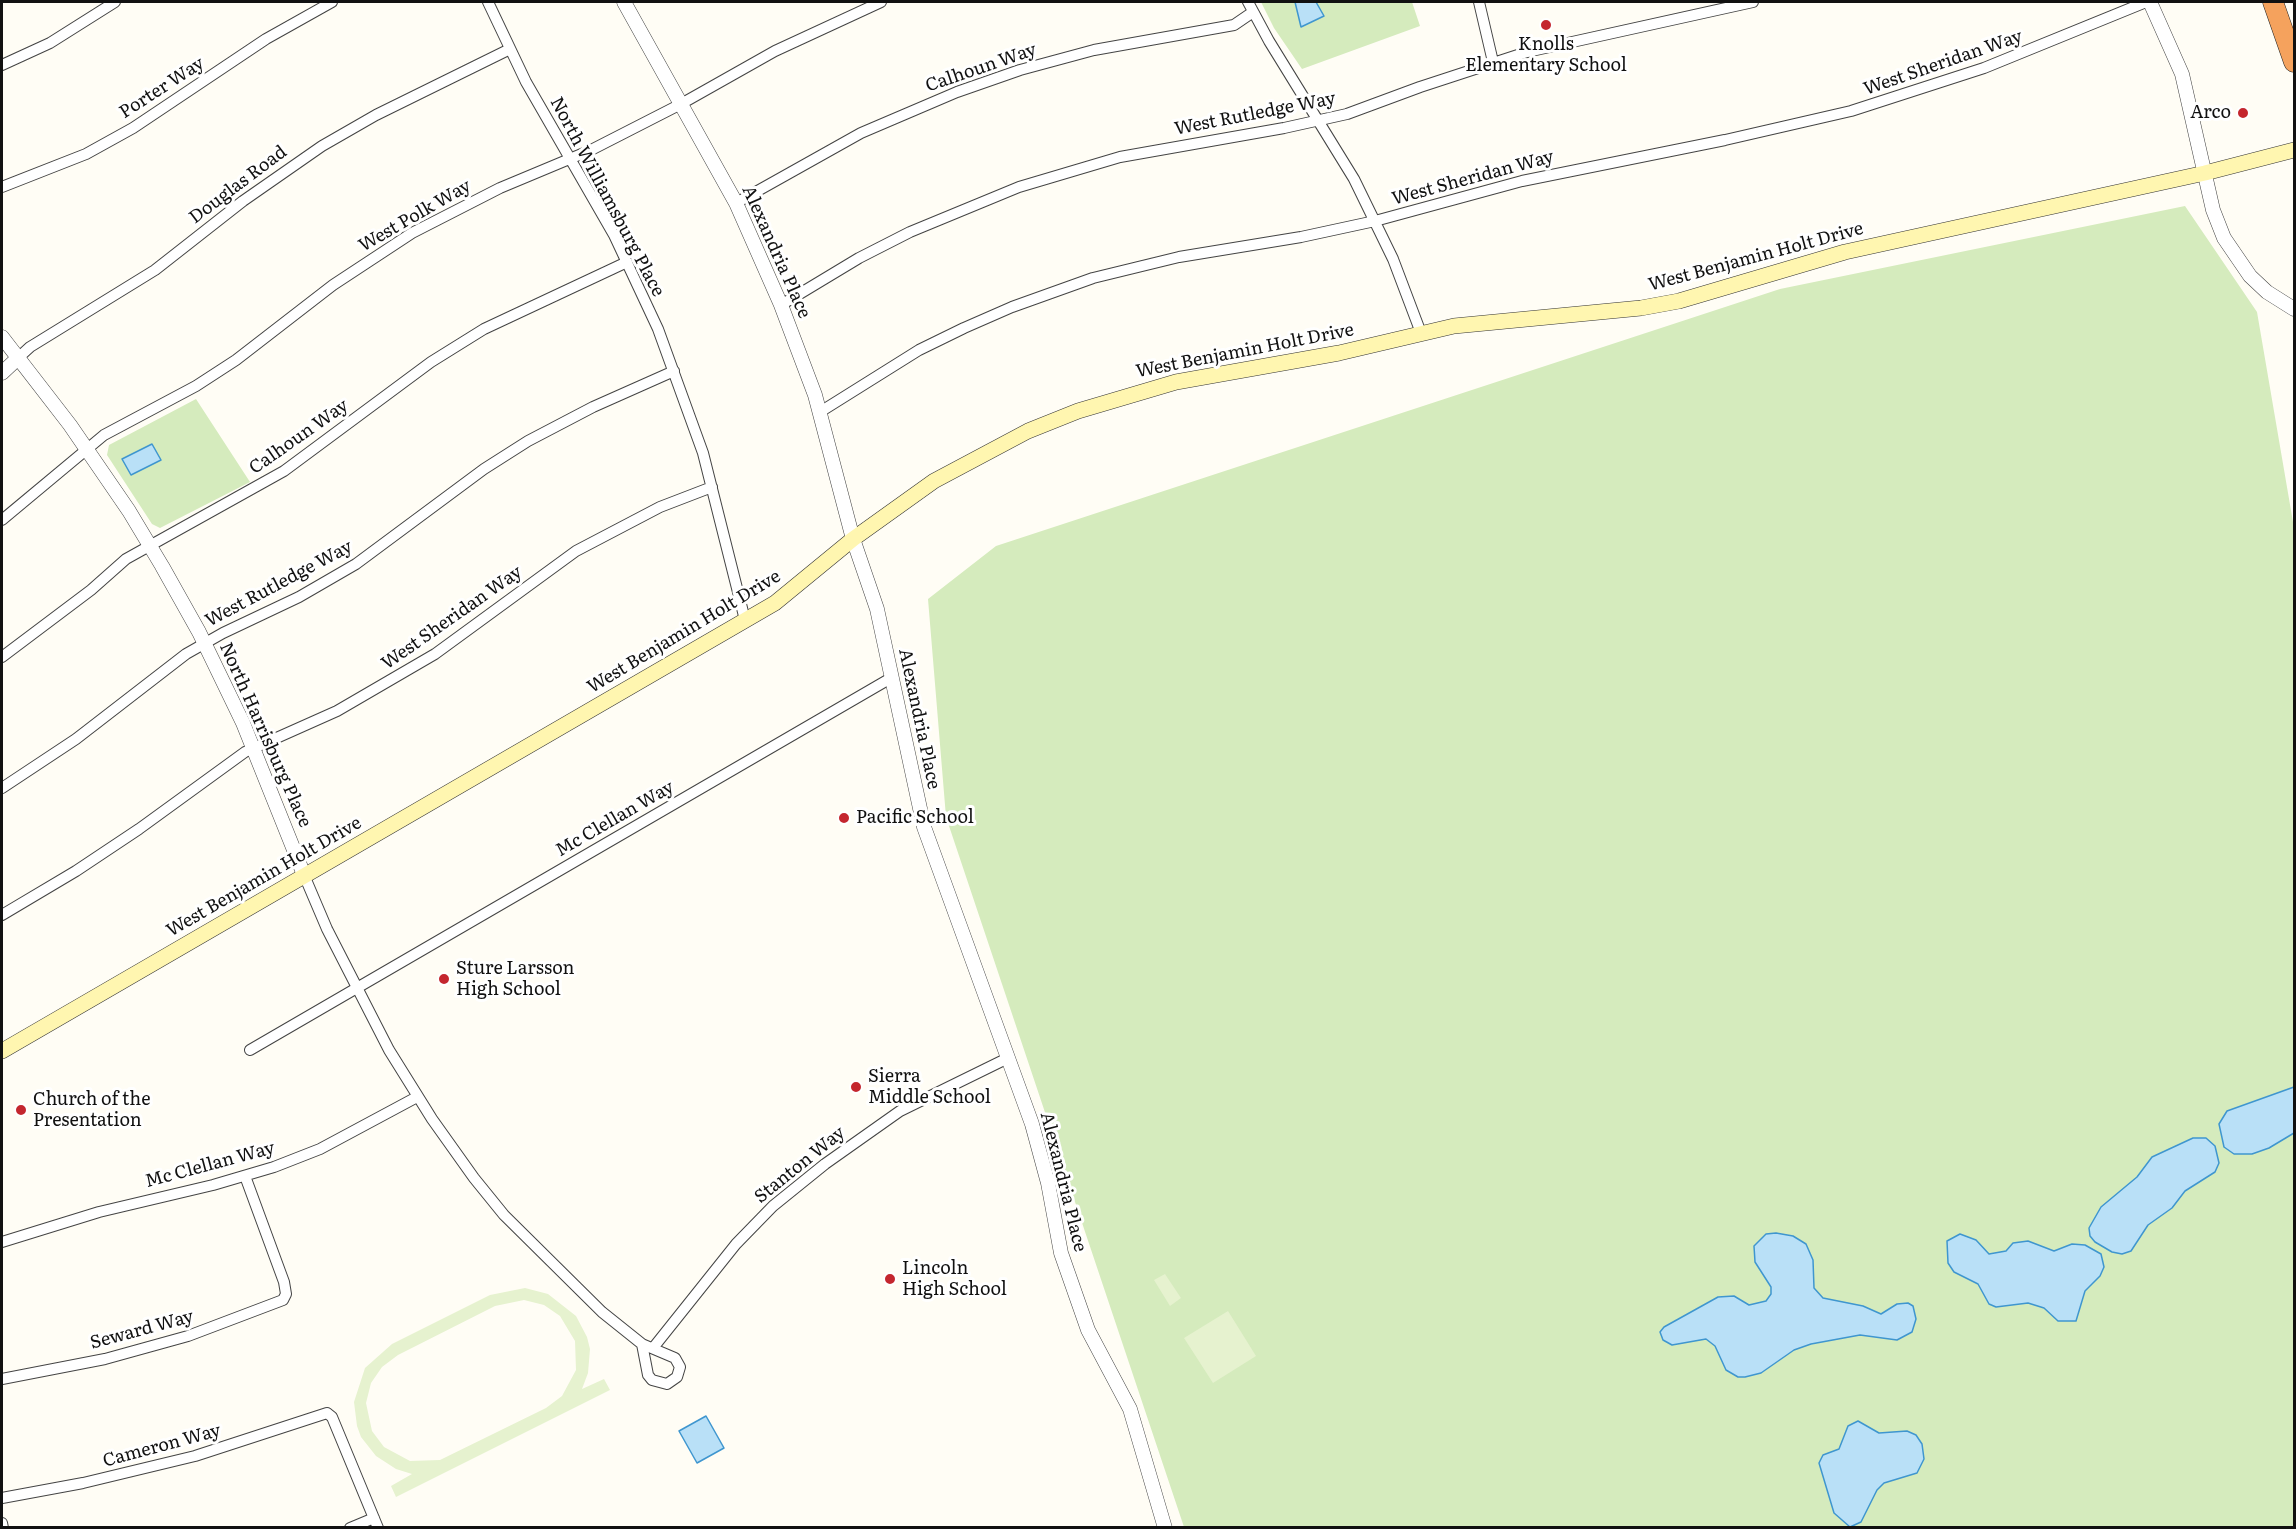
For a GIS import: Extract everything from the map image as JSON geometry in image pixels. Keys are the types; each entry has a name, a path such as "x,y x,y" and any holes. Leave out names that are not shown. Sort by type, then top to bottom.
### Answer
{"highway":[{"path":"2273,2 2295,62"}],"main road":[{"name":"West Benjamin Holt Drive","path":"2,1051 789,594 853,539 934,481 1028,431 1078,411 1176,382 1339,353 1454,326 1641,308 1680,301 1845,252 2205,173 2295,150"}],"street":[{"path":"2,65 50,43 115,2"},
{"name":"Porter Way","path":"2,187 76,158 133,128 266,39 332,2"},
{"name":"North Williamsburg Place","path":"488,2 510,49 627,262 674,371 712,487 745,620"},
{"name":"West Polk Way","path":"2,520 104,435 196,386 236,360 333,285 412,233 500,188 570,158 681,104 775,51 881,2"},
{"path":"1248,2 1354,179 1397,269 1421,333"},
{"path":"1479,2 1493,62"},
{"name":"West Rutledge Way","path":"781,305 859,258 910,231 1019,187 1120,157 1347,114 1493,62 1582,38 1753,2"},
{"path":"2148,2 2182,74 2218,224 2231,252 2258,284 2295,309"},
{"name":"West Sheridan Way","path":"820,412 919,350 964,328 1050,292 1121,270 1375,221 1533,178 1725,140 1851,111 1994,64 2148,2"},
{"name":"Alexandria Place","path":"628,3 736,203 781,305 820,412 853,539 877,609 924,827 1040,1149 1061,1253 1088,1330 1130,1409 1165,1527"},
{"name":"Calhoun Way","path":"736,203 861,133 957,92 1020,70 1094,50 1234,25 1253,12"},
{"name":"Douglas Road","path":"2,373 30,347 155,270 243,201 322,146 376,115 510,49"},
{"name":"Calhoun Way","path":"2,657 91,590 126,559 237,500 284,471 406,379 484,329 627,262"},
{"name":"North Harrisburg Place","path":"2,337 86,449 150,545 205,643 254,748 304,875 356,988 417,1096 504,1215 602,1312 647,1346"},
{"name":"West Rutledge Way","path":"2,788 76,739 186,654 299,597 356,564 412,525 484,469 528,441 593,407 674,371"},
{"name":"West Sheridan Way","path":"2,915 76,871 139,829 225,765 254,748 320,719 384,686 476,625 549,569 618,527 712,487"},
{"name":"Mc Clellan Way","path":"250,1050 891,678"},
{"name":"Stanton Way","path":"647,1346 736,1244 773,1206 816,1171 900,1111 1008,1058"},
{"name":"Mc Clellan Way","path":"2,1242 99,1212 245,1176 320,1149 417,1096"},
{"name":"Seward Way","path":"2,1379 105,1359 188,1336 278,1304 285,1296 284,1282 245,1176"},
{"name":"Cameron Way","path":"2,1498 83,1483 195,1456 327,1413 332,1417 376,1523"},
{"path":"350,1527 376,1523"}],"green space":[{"path":"1261,2 1412,2 1420,26 1302,69 1274,28"},
{"path":"2185,206 2257,312 2294,528 2294,1527 1184,1527 946,817 928,599 996,546 1780,289"},
{"path":"196,399 250,482 160,528 152,524 107,455 109,445"},
{"path":"1165,1274 1181,1298 1170,1306 1154,1280"},
{"path":"525,1288 548,1294 576,1316 587,1337 590,1349 588,1373 582,1389 604,1379 610,1390 396,1497 391,1486 412,1474 396,1469 376,1456 361,1437 357,1426 354,1402 365,1368 392,1344 490,1295","holes":["524,1300 544,1305 560,1316 575,1341 576,1370 562,1396 546,1408 440,1460 410,1461 384,1447 372,1431 366,1403 371,1383 382,1367 398,1355 495,1306"]},
{"path":"1228,1311 1256,1356 1213,1383 1184,1338"}],"water":[{"path":"1295,2 1316,2 1324,16 1301,27"},
{"path":"152,444 161,460 131,475 122,459"},
{"path":"2294,1087 2294,1133 2269,1148 2252,1154 2234,1154 2224,1147 2219,1124 2227,1111"},
{"path":"2193,1138 2206,1138 2215,1146 2219,1163 2215,1172 2185,1191 2172,1208 2148,1225 2131,1251 2122,1254 2112,1252 2095,1242 2090,1236 2089,1228 2101,1207 2137,1177 2152,1157"},
{"path":"1766,1234 1793,1236 1806,1244 1813,1260 1814,1288 1823,1298 1863,1306 1881,1314 1897,1304 1908,1303 1913,1306 1916,1319 1912,1332 1897,1340 1860,1335 1811,1344 1794,1350 1761,1373 1745,1377 1738,1377 1726,1370 1715,1346 1706,1339 1672,1345 1663,1340 1660,1332 1664,1327 1718,1297 1734,1296 1749,1305 1766,1301 1771,1294 1771,1287 1755,1262 1754,1246"},
{"path":"1960,1234 1976,1240 1989,1254 2006,1251 2013,1243 2028,1241 2054,1251 2072,1244 2085,1245 2101,1254 2104,1267 2100,1276 2085,1291 2076,1321 2058,1321 2044,1308 2028,1303 1996,1307 1989,1304 1978,1284 1954,1272 1948,1263 1947,1241"},
{"path":"706,1416 724,1448 697,1463 679,1431"},
{"path":"1858,1421 1879,1433 1907,1431 1916,1435 1922,1444 1924,1459 1917,1473 1884,1483 1877,1490 1861,1522 1850,1527 1834,1513 1819,1463 1823,1455 1839,1449 1848,1426"}],"place":[{"name":"Knolls Elementary School","path":"1546,25"},
{"name":"Arco","path":"2243,113"},
{"name":"Pacific School","path":"844,818"},
{"name":"Sture Larsson High School","path":"444,979"},
{"name":"Sierra Middle School","path":"856,1087"},
{"name":"Church of the Presentation","path":"21,1110"},
{"name":"Lincoln High School","path":"890,1279"}]}
